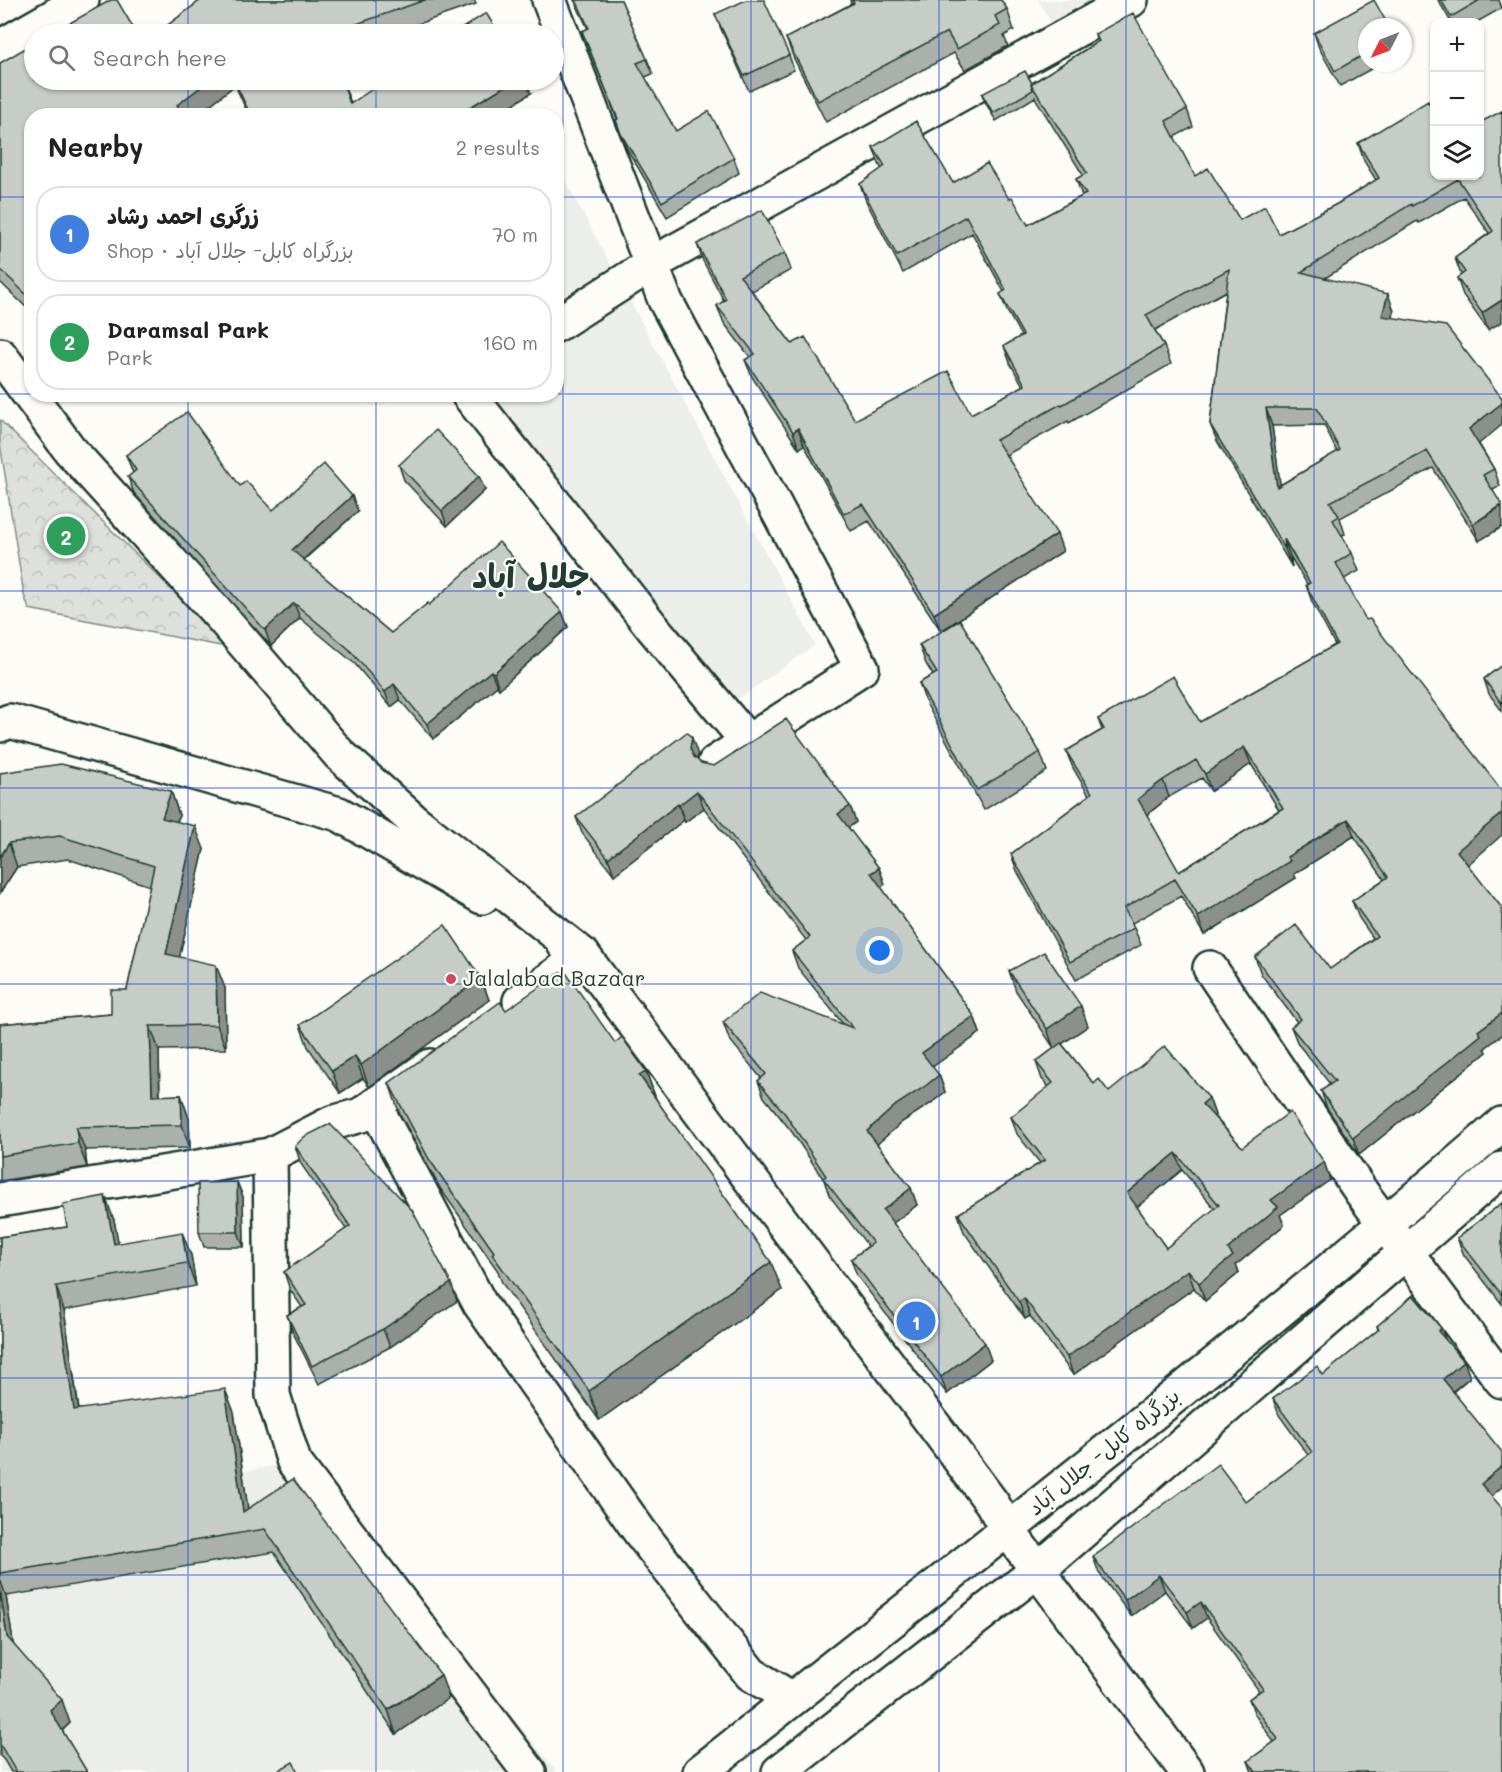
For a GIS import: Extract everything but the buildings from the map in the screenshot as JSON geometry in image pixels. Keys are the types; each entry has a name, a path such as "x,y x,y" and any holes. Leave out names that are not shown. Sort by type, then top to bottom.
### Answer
{"main road":[{"path":"40,24 82,0"},
{"path":"549,0 558,24"},
{"path":"564,320 650,265 1131,0"},
{"path":"0,47 24,33"},
{"path":"564,39 650,265 670,310 862,668 715,762"},
{"path":"0,355 24,388"},
{"path":"35,402 70,450 225,621 339,754 414,821 584,955 992,1503 1007,1529 1187,1772"},
{"path":"474,402 645,619 748,742"},
{"path":"0,725 10,721 339,814 584,955"},
{"path":"498,1017 584,955"},
{"path":"1210,968 1362,1193 1502,1381"},
{"path":"0,1200 270,1155 332,1123 361,1115 451,1051"},
{"path":"375,1106 480,1304 500,1333 640,1532 751,1674 792,1699"},
{"name":"بزرگراه کابل- جلال آباد","path":"700,1772 1385,1225 1502,1124"},
{"path":"270,1155 273,1395 294,1462 529,1772"},
{"name":"بزرگراه کابل- جلال آباد","path":"779,1772 1038,1570 1502,1169"}],"shaded area":[{"path":"1038,0 1096,0 1052,24"},
{"path":"564,178 815,645 730,705 479,402 564,402"},
{"path":"306,1460 557,1772 0,1772 0,1515"}],"green space":[{"path":"0,420 231,648 29,609 24,595 0,443"}],"place":[{"name":"Daramsal Park","path":"66,536"},
{"name":"Jalalabad Bazaar","path":"451,979"},
{"name":"زرگری احمد رشاد","path":"916,1321"}],"district":[{"name":"جلال آباد","path":"531,576"}]}
